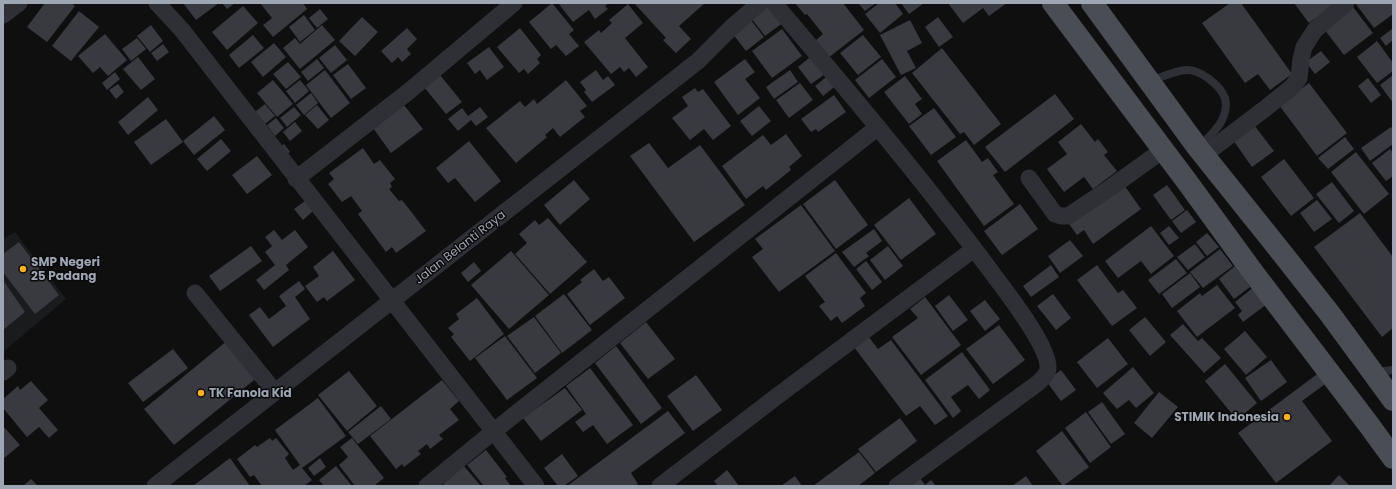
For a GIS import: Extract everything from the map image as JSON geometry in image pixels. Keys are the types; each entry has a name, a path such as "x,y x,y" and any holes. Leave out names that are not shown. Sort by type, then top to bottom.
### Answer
{"main road":[{"path":"1053,3 1393,458"},
{"path":"1092,3 1201,152 1306,284 1383,371 1393,400"},
{"path":"1216,221 1241,201"}],"street":[{"path":"3,15 19,3"},
{"path":"157,3 182,30 536,486"},
{"path":"296,178 408,92 514,3"},
{"name":"Jalan Belanti Raya","path":"155,486 698,61 732,27 760,3"},
{"path":"774,3 878,127 974,249 1022,314 1039,342 1046,359 1048,369 1044,377 1038,383 897,486"},
{"path":"1201,152 1268,108 1292,87 1299,78 1304,47 1315,30 1346,3"},
{"path":"427,486 494,431 878,127"},
{"path":"1029,178 1056,214 1068,216 1163,150"},
{"path":"660,486 974,249"},
{"path":"195,293 275,392"}],"lane":[{"path":"1150,81 1170,73 1187,70 1205,75 1216,85 1225,98 1225,111 1221,122 1201,152"}],"shaded area":[{"name":"SMP Negeri 25 Padang","path":"15,232 66,299 3,352 3,239"}],"building":[{"path":"45,3 71,3 75,6 47,42 27,27"},
{"path":"183,3 219,3 196,20"},
{"path":"222,3 235,3 227,9"},
{"path":"260,3 303,3 307,9 273,37 263,25 272,18"},
{"path":"552,3 574,30 569,34 579,46 566,56 556,45 551,49 529,22"},
{"path":"558,3 609,3 605,6 608,9 595,19 589,10 573,22"},
{"path":"634,3 705,3 679,26 691,39 676,53 663,40 666,38"},
{"path":"795,3 843,3 864,30 828,58 815,41 823,34 807,14 805,15"},
{"path":"858,3 876,3 865,11"},
{"path":"879,3 895,3 903,14 880,33 865,14"},
{"path":"901,3 924,3 909,14"},
{"path":"948,3 1007,3 989,16 983,8 963,23"},
{"path":"1230,3 1241,3 1292,74 1270,90 1258,74 1245,83 1202,23"},
{"path":"1294,3 1336,3 1309,23"},
{"path":"1355,3 1393,3 1393,14 1374,28"},
{"path":"628,4 643,23 625,38 648,67 636,77 629,68 624,72 620,67 611,74 584,42 599,30 601,33 612,23 609,20"},
{"path":"770,4 784,22 765,36 751,18"},
{"path":"243,6 258,23 227,50 212,32"},
{"path":"1353,7 1373,33 1344,55 1324,29"},
{"path":"320,9 328,19 317,28 309,18"},
{"path":"79,11 99,27 71,61 52,46"},
{"path":"304,15 315,30 300,42 289,27"},
{"path":"362,17 378,32 355,56 339,41"},
{"path":"938,17 953,37 939,47 925,27"},
{"path":"750,19 764,37 746,51 732,33"},
{"path":"910,20 922,43 907,51 916,68 901,75 880,35"},
{"path":"151,25 163,41 150,52 137,36"},
{"path":"322,25 335,40 300,69 283,48 295,38 300,44"},
{"path":"407,28 417,39 407,49 411,54 402,62 398,57 392,63 381,51"},
{"path":"520,28 541,55 537,59 540,63 528,74 524,69 519,73 497,47"},
{"path":"782,29 802,56 772,78 752,51"},
{"path":"1392,29 1393,40 1386,46 1380,38"},
{"path":"105,34 127,60 108,76 100,67 93,73 78,56"},
{"path":"253,35 264,48 239,68 229,55"},
{"path":"863,35 881,57 858,75 840,53"},
{"path":"137,38 146,49 131,61 122,49"},
{"path":"1377,41 1393,63 1393,71 1377,83 1357,57"},
{"path":"274,43 286,57 263,77 251,62"},
{"path":"163,44 169,52 157,61 151,53"},
{"path":"335,45 347,60 331,73 319,58"},
{"path":"489,47 504,67 487,80 480,70 475,74 467,63"},
{"path":"942,48 1001,124 974,145 964,132 960,134 912,73"},
{"path":"1321,51 1330,62 1315,74 1306,62"},
{"path":"814,54 828,72 811,84 798,67"},
{"path":"138,57 155,79 141,90 123,69"},
{"path":"317,59 324,68 308,81 301,72"},
{"path":"745,59 755,72 745,79 760,98 738,115 714,82"},
{"path":"882,59 896,77 869,98 855,80"},
{"path":"288,62 301,77 286,89 273,74"},
{"path":"348,64 366,88 351,99 333,75"},
{"path":"325,70 350,103 331,118 306,85"},
{"path":"596,70 603,80 608,76 615,85 592,102 584,92 586,90 580,82"},
{"path":"790,70 798,82 774,99 766,87"},
{"path":"115,72 120,79 107,90 102,83"},
{"path":"830,74 838,84 823,96 815,86"},
{"path":"440,75 462,102 446,114 424,87"},
{"path":"1393,75 1393,103 1380,85"},
{"path":"905,76 922,99 915,104 922,114 909,124 884,92"},
{"path":"1368,78 1381,95 1371,103 1358,86"},
{"path":"273,80 293,104 277,117 257,93"},
{"path":"300,80 309,91 295,103 286,91"},
{"path":"566,80 587,106 580,111 585,117 560,137 553,128 545,135 547,137 516,163 486,128 520,101 525,107 534,99 537,104"},
{"path":"800,83 813,100 789,118 776,100"},
{"path":"1309,83 1347,133 1317,156 1279,105"},
{"path":"118,84 124,92 116,99 109,90"},
{"path":"695,88 698,92 703,89 731,126 713,140 704,129 690,140 672,118 688,106 682,97"},
{"path":"311,93 318,103 304,115 296,105"},
{"path":"1055,94 1074,119 1005,172 985,147"},
{"path":"834,95 846,112 818,132 816,129 811,132 801,119"},
{"path":"148,97 158,110 128,135 118,122"},
{"path":"265,104 275,116 265,124 255,112"},
{"path":"317,105 329,120 318,129 305,115"},
{"path":"404,105 423,129 391,153 373,128"},
{"path":"759,106 771,121 752,136 740,121"},
{"path":"294,107 301,115 287,127 280,118"},
{"path":"480,107 488,117 476,126 471,120 458,131 448,119 462,108 468,116"},
{"path":"934,108 956,137 931,155 909,126"},
{"path":"214,116 225,130 194,155 183,141"},
{"path":"276,118 284,128 275,136 267,125"},
{"path":"166,119 183,142 151,165 134,142"},
{"path":"295,122 302,131 290,141 283,132"},
{"path":"1081,124 1095,142 1098,139 1108,152 1104,155 1117,171 1093,189 1084,177 1064,192 1047,169 1067,154 1058,142"},
{"path":"1254,125 1274,151 1252,167 1233,140"},
{"path":"1391,127 1393,130 1393,144 1370,161 1361,148"},
{"path":"786,134 802,156 789,167 791,170 766,190 763,186 746,199 722,166 763,135 771,145"},
{"path":"1345,137 1354,149 1328,169 1318,158"},
{"path":"221,139 231,151 207,171 197,159"},
{"path":"966,140 982,162 988,158 998,172 993,175 1014,204 984,226 937,161"},
{"path":"469,141 501,181 475,202 455,178 448,183 436,168"},
{"path":"649,143 668,168 700,145 745,205 694,242 630,156"},
{"path":"284,144 290,152 286,155 280,148"},
{"path":"363,148 374,164 380,160 395,179 390,183 392,187 389,189 399,201 402,200 426,231 396,253 392,247 386,252 358,214 362,211 351,196 342,202 328,184 334,179 329,173"},
{"path":"1390,149 1393,153 1393,176 1386,181 1372,163"},
{"path":"1356,152 1389,194 1364,214 1331,172"},
{"path":"257,156 272,175 247,194 232,175"},
{"path":"1284,159 1314,198 1291,216 1261,177"},
{"path":"574,180 590,199 560,225 544,205"},
{"path":"835,180 868,225 836,249 803,204"},
{"path":"1122,182 1141,209 1093,244 1084,230 1077,235 1067,221"},
{"path":"1332,182 1354,211 1339,223 1316,194"},
{"path":"1167,185 1185,210 1171,220 1153,195"},
{"path":"909,198 936,234 901,260 874,225"},
{"path":"1317,200 1332,219 1314,232 1300,213"},
{"path":"305,201 313,211 303,220 294,209"},
{"path":"1020,204 1038,229 1002,255 984,231"},
{"path":"801,205 835,251 779,292 752,257 763,249 755,239"},
{"path":"1187,210 1196,222 1181,233 1172,221"},
{"path":"1360,213 1393,257 1393,328 1382,337 1314,247"},
{"path":"548,218 587,262 550,294 515,254 527,243 519,234 535,220 539,225"},
{"path":"1151,226 1174,256 1151,274 1141,261 1118,278 1105,261"},
{"path":"1169,226 1179,238 1169,245 1160,233"},
{"path":"874,229 882,241 866,253 869,256 854,267 842,252"},
{"path":"274,230 282,240 295,230 308,247 286,265 289,270 264,290 256,280 275,265 265,252 272,246 265,237"},
{"path":"1207,233 1219,247 1207,256 1196,242"},
{"path":"1070,240 1083,256 1060,273 1048,256"},
{"path":"19,242 59,295 35,314 3,272 3,254"},
{"path":"1195,244 1205,257 1188,270 1177,257"},
{"path":"251,246 262,261 220,291 209,276"},
{"path":"888,246 903,266 885,280 870,260"},
{"path":"1220,249 1233,266 1203,288 1190,272"},
{"path":"333,251 355,280 327,301 324,297 317,302 305,286 319,276 313,267"},
{"path":"511,251 549,295 509,329 471,285"},
{"path":"836,253 866,293 860,298 865,306 842,323 837,316 831,321 819,306 825,302 805,276"},
{"path":"1176,259 1187,273 1159,294 1148,280"},
{"path":"866,261 882,282 872,290 856,269"},
{"path":"474,262 481,271 468,282 461,273"},
{"path":"1051,265 1059,277 1031,297 1023,286"},
{"path":"1097,265 1118,293 1123,290 1137,308 1112,326 1077,280"},
{"path":"1235,266 1250,287 1234,299 1219,279"},
{"path":"594,269 603,281 609,277 625,298 590,325 567,294 582,282 580,280"},
{"path":"1190,273 1200,287 1172,308 1162,294"},
{"path":"3,280 25,312 3,330"},
{"path":"299,281 305,289 295,297 310,319 273,347 249,315 260,307 269,319 286,306 279,296"},
{"path":"1217,285 1235,308 1197,337 1177,311 1200,293 1202,296"},
{"path":"1254,287 1267,304 1243,322 1238,315 1242,311 1235,302"},
{"path":"564,294 592,330 562,353 535,316"},
{"path":"1053,294 1071,318 1056,330 1037,306"},
{"path":"949,295 968,320 953,331 935,306"},
{"path":"925,297 961,345 921,375 892,337 918,318 910,309"},
{"path":"477,298 504,334 470,361 451,337 454,334 448,328 459,319 456,314"},
{"path":"985,300 1000,319 985,331 970,311"},
{"path":"534,317 561,353 535,373 507,336"},
{"path":"1145,317 1166,342 1150,356 1129,330"},
{"path":"646,322 675,359 648,379 620,343"},
{"path":"1183,324 1198,341 1202,338 1221,358 1204,373 1170,335"},
{"path":"999,325 1025,360 993,384 966,349"},
{"path":"1245,331 1267,357 1246,375 1224,349"},
{"path":"505,336 537,378 507,400 475,358"},
{"path":"868,336 878,349 891,340 948,416 935,425 920,406 906,416 854,347"},
{"path":"1108,338 1128,364 1097,388 1077,362"},
{"name":"TK Fanola Kid","path":"228,340 258,377 174,445 144,409"},
{"path":"616,346 662,408 641,424 595,363"},
{"path":"173,349 188,368 143,402 128,383"},
{"path":"962,352 990,390 979,399 968,385 951,397 961,411 953,418 925,380"},
{"path":"1271,360 1287,382 1261,401 1245,378"},
{"path":"1225,364 1257,403 1237,420 1205,381"},
{"path":"1133,367 1154,393 1136,408 1129,400 1117,409 1103,393"},
{"path":"590,368 633,425 607,444 593,425 583,432 575,422 586,414 566,386"},
{"name":"STIMIK Indonesia","path":"1324,369 1332,379 1302,401 1332,441 1276,483 1238,433"},
{"path":"1061,370 1076,390 1061,401 1046,381"},
{"path":"349,371 377,406 347,431 318,395"},
{"path":"696,375 722,410 693,431 667,396"},
{"path":"442,380 459,401 450,409 459,420 439,435 443,439 430,449 427,444 418,451 421,454 404,467 402,464 396,469 370,436"},
{"path":"31,381 48,400 39,408 58,430 49,438 39,427 27,437 3,408 3,399 18,386 20,390"},
{"path":"565,388 582,410 541,441 523,418"},
{"path":"1159,392 1178,407 1152,438 1134,423"},
{"path":"318,398 346,436 302,468 312,480 304,486 262,486 254,475 250,477 237,459 255,445 257,447 270,438 272,441 276,438 289,454 285,458 293,470 300,465 275,430"},
{"path":"1102,402 1125,434 1111,444 1088,412"},
{"path":"381,406 391,419 358,444 348,432"},
{"path":"668,411 685,433 631,473 638,484 567,486"},
{"path":"1086,412 1111,447 1090,463 1065,428"},
{"path":"900,418 917,441 876,472 858,449"},
{"path":"3,426 20,445 3,459"},
{"path":"1062,431 1089,467 1063,486 1036,451"},
{"path":"352,438 384,478 374,486 355,486 339,465 348,457 340,447"},
{"path":"486,450 507,477 505,478 511,486 484,486 467,465"},
{"path":"859,452 875,473 858,486 813,486"},
{"path":"562,454 578,476 564,486 558,486 544,468"},
{"path":"230,458 250,486 193,486"},
{"path":"320,458 326,467 314,476 308,468"},
{"path":"336,466 352,486 324,486 319,480"},
{"path":"464,466 481,486 445,486 443,484"},
{"path":"727,470 739,486 718,486 714,481"},
{"path":"1339,475 1350,486 1329,486"},
{"path":"795,476 802,486 781,486"},
{"path":"1026,476 1033,486 1012,486"},
{"path":"920,478 925,485 931,480 936,486 903,486"},
{"path":"31,479 38,486 23,486"}],"place":[{"name":"SMP Negeri 25 Padang","path":"23,269"},
{"name":"TK Fanola Kid","path":"201,393"},
{"name":"STIMIK Indonesia","path":"1287,417"}]}
